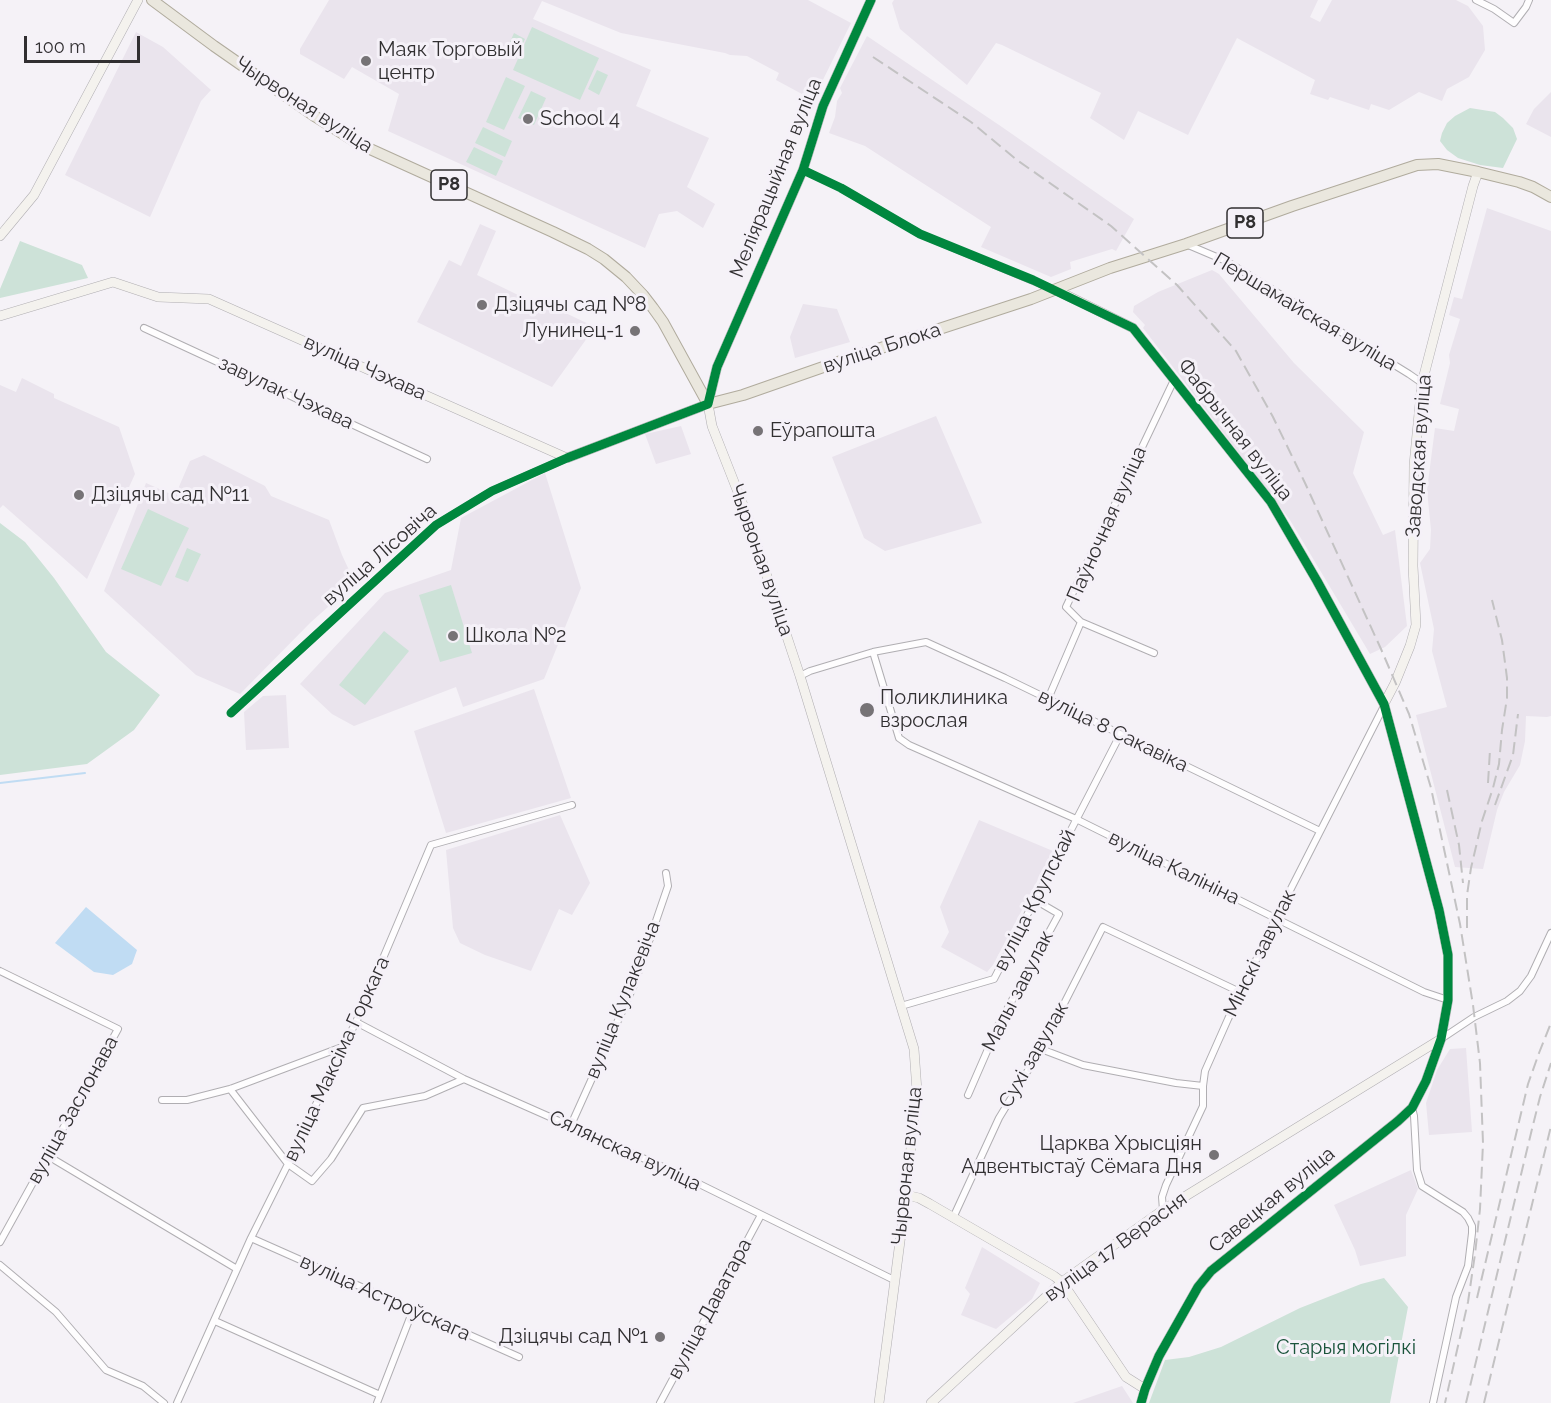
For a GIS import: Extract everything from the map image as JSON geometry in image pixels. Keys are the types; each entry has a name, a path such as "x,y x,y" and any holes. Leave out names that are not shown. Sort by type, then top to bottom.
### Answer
{"main road":[{"name":"Чырвоная вуліца","path":"152,0 316,117 359,144 553,232 604,259 638,289 658,315 708,404"},
{"name":"Р8","path":"1056,290 1110,268 1417,165 1438,164 1478,172 1519,182 1551,197"},
{"name":"вуліца Блока","path":"708,404 743,395 1056,290"}],"street":[{"path":"0,236 34,195 138,0"},
{"name":"Меліярацыйная вуліца","path":"708,404 717,367 803,170 823,106 872,0"},
{"path":"1476,0 1514,23 1529,0"},
{"name":"Фабрычная вуліца","path":"803,170 842,188 920,234 1056,290 1133,328 1271,502 1384,704 1439,910 1448,955 1448,1000 1441,1039"},
{"name":"Заводская вуліца","path":"1384,704 1410,646 1416,625 1413,566 1414,499 1416,436 1422,383 1478,172"},
{"name":"Першамайская вуліца","path":"1186,244 1226,261 1422,383"},
{"name":"вуліца Чэхава","path":"0,316 113,282 158,297 209,299 567,458"},
{"name":"завулак Чэхава","path":"144,328 428,459"},
{"name":"Паўночная вуліца","path":"1048,699 1081,622 1066,607 1173,380"},
{"name":"вуліца Лісовіча","path":"231,713 436,525 492,491 567,458 708,404"},
{"name":"Чырвоная вуліца","path":"708,404 712,426 746,510 801,676 914,1049 917,1090 879,1403"},
{"path":"1081,622 1154,653"},
{"name":"вуліца 8 Сакавіка","path":"801,676 810,671 873,652 926,642 1320,831"},
{"name":"вуліца Калініна","path":"873,652 899,738 909,745 1076,819 1424,992 1448,1000"},
{"name":"Мінскі завулак","path":"1162,1210 1162,1197 1166,1185 1203,1106 1205,1071 1276,918 1384,704"},
{"name":"вуліца Крупскай","path":"901,1006 994,979 1120,735"},
{"name":"вуліца Максіма Горкага","path":"177,1403 251,1238 356,1022 431,845 572,805"},
{"name":"вуліца Кулакевіча","path":"571,1125 634,985 668,886 666,873"},
{"name":"Малы завулак","path":"968,1095 998,1026 1059,914 1035,900"},
{"name":"Сухі завулак","path":"953,1218 999,1118 1041,1049 1103,927 1240,992"},
{"path":"1441,1039 1474,1017 1508,1001 1520,992 1531,976 1551,933"},
{"name":"вуліца Заслонава","path":"0,971 118,1029 0,1242"},
{"name":"Сялянская вуліца","path":"356,1022 464,1079 681,1175 894,1280"},
{"name":"Савецкая вуліца","path":"1141,1403 1159,1356 1185,1308 1211,1271 1412,1108 1426,1081 1441,1039"},
{"name":"вуліца 17 Верасня","path":"931,1403 1062,1282 1162,1210 1441,1039"},
{"path":"162,1100 187,1100 230,1089 343,1047"},
{"path":"1041,1049 1083,1065 1203,1086"},
{"path":"230,1089 288,1164 312,1181 331,1159 363,1108 425,1096 464,1079"},
{"path":"1412,1108 1417,1170 1422,1186 1463,1212 1472,1226 1473,1233 1468,1266 1456,1297 1433,1403"},
{"path":"48,1156 237,1269"},
{"path":"906,1195 919,1198 1062,1282 1126,1377 1145,1389"},
{"name":"вуліца Даватара","path":"660,1403 761,1215"},
{"name":"вуліца Астроўскага","path":"251,1238 519,1357"},
{"path":"0,1265 57,1312 106,1370 143,1386 165,1403"},
{"path":"377,1403 413,1310"},
{"path":"215,1321 380,1395"}],"shaded area":[{"name":"School 4","path":"329,0 808,0 851,23 813,100 776,80 779,73 747,56 730,55 621,33 542,1 533,19 651,70 636,106 709,138 687,187 715,204 703,228 677,211 659,214 645,248 388,131 399,94 352,67 344,79 300,54 300,49"},
{"path":"894,0 1318,0 1310,17 1320,22 1332,0 1456,0 1468,6 1483,26 1485,50 1469,77 1447,89 1442,101 1419,92 1389,110 1371,104 1369,110 1330,97 1328,100 1310,94 1315,80 1237,38 1188,135 1138,111 1124,140 1090,118 1101,93 1002,45 996,43 967,85 900,29 892,3"},
{"path":"136,32 163,47 211,90 201,101 150,217 65,175"},
{"path":"867,36 1134,219 1116,251 1112,249 1070,262 1071,269 1051,277 981,247 991,227 865,146 829,133 835,117 837,101 842,93 840,88"},
{"path":"1551,92 1551,137 1526,124 1534,109"},
{"path":"1487,208 1551,231 1551,716 1526,716 1525,741 1520,765 1504,792 1497,810 1483,869 1455,867 1416,715 1447,707 1432,651 1434,629 1420,563 1430,549 1431,530 1427,490 1435,428 1454,431 1459,409 1440,404 1450,363 1449,355 1460,319 1449,315 1454,297 1462,299"},
{"name":"Дзіцячы сад №8","path":"480,224 496,231 477,275 553,312 555,308 595,327 552,387 417,322 449,260 461,266"},
{"path":"1212,270 1219,274 1294,363 1364,432 1353,473 1383,535 1395,530 1407,626 1385,647 1370,654 1290,520 1133,312 1134,306 1158,292"},
{"path":"803,304 837,309 850,342 795,358 790,337"},
{"path":"22,378 54,394 54,398 119,427 135,474 87,579 3,505 0,508 0,385 16,392"},
{"path":"936,416 982,523 885,551 864,538 832,457"},
{"path":"681,426 691,454 656,464 645,434"},
{"path":"204,455 265,486 271,496 329,520 355,583 311,622 240,694 196,675 104,591 146,483 175,496 190,461"},
{"name":"Школа №2","path":"545,473 581,588 544,679 463,707 456,687 354,726 332,714 300,684 385,593 451,570 461,518"},
{"path":"534,689 571,798 446,833 414,731"},
{"path":"286,695 289,748 246,750 244,712 263,696"},
{"path":"560,815 590,883 572,915 559,909 531,971 485,955 460,943 453,928 446,850"},
{"path":"979,820 1053,851 993,965 987,972 941,947 949,932 940,907"},
{"path":"1466,1048 1472,1132 1429,1135 1426,1103 1437,1070 1450,1049"},
{"path":"1411,1170 1418,1189 1406,1215 1406,1256 1360,1266 1334,1205"},
{"path":"982,1247 1040,1283 1032,1299 996,1329 961,1315 970,1294 965,1288"},
{"path":"1122,1386 1133,1403 1073,1403"}],"green space":[{"path":"532,27 599,58 580,100 513,70"},
{"path":"514,33 525,39 516,58 505,53"},
{"path":"597,70 608,75 599,95 588,89"},
{"path":"506,77 525,86 504,130 486,122"},
{"path":"531,91 546,98 534,125 518,118"},
{"path":"1470,108 1495,112 1513,128 1517,139 1503,168 1480,165 1458,158 1440,141 1447,123"},
{"path":"483,127 512,141 505,157 475,143"},
{"path":"474,147 503,161 496,176 466,162"},
{"path":"20,241 82,265 88,278 0,298 0,289"},
{"path":"148,509 189,528 161,586 121,569"},
{"path":"0,523 25,542 54,578 106,652 160,695 134,730 87,764 0,775"},
{"path":"187,548 201,554 188,582 175,577"},
{"path":"451,585 472,653 440,662 419,595"},
{"path":"384,631 409,651 365,705 339,685"},
{"name":"Старыя могілкі","path":"1384,1278 1408,1307 1390,1403 1149,1403 1165,1360 1189,1357 1221,1347 1300,1308 1361,1284"}],"water":[{"path":"86,907 137,950 132,964 113,975 94,972 55,943"}],"waterway":[{"path":"0,783 85,773"}],"railway":[{"path":"873,57 971,122 1017,160 1111,226 1177,285 1236,351 1273,417 1305,483 1409,714 1431,788 1460,924 1480,1063 1483,1143 1480,1209 1468,1302 1445,1403"},
{"path":"1467,928 1467,895 1471,868 1499,764 1507,698 1502,640 1492,600"},
{"path":"1495,805 1513,755 1518,714"},
{"path":"1488,783 1490,750"},
{"path":"1447,790 1459,845 1463,883"},
{"path":"1477,1298 1528,1084 1551,1023"},
{"path":"1466,1403 1532,1129 1551,1063"},
{"path":"1484,1403 1551,1126"}],"cycle path":[{"path":"231,713 436,525 492,491 567,458 708,404 717,367 803,170 823,106 871,0"},
{"path":"803,170 841,188 920,234 1033,280 1133,328 1271,502 1384,704 1439,910 1448,955 1448,1000 1441,1039 1426,1081 1412,1108 1211,1271 1198,1287 1159,1356 1141,1403"}],"place":[{"name":"Маяк Торговый центр","path":"366,61"},
{"name":"School 4","path":"528,119"},
{"name":"Дзіцячы сад №8","path":"482,305"},
{"name":"Лунинец-1","path":"635,331"},
{"name":"Еўрапошта","path":"758,431"},
{"name":"Дзіцячы сад №11","path":"79,495"},
{"name":"Школа №2","path":"453,636"},
{"name":"Поликлиника взрослая","path":"867,710"},
{"name":"Царква Хрысціян Адвентыстаў Сёмага Дня","path":"1214,1155"},
{"name":"Дзіцячы сад №1","path":"660,1337"}]}
